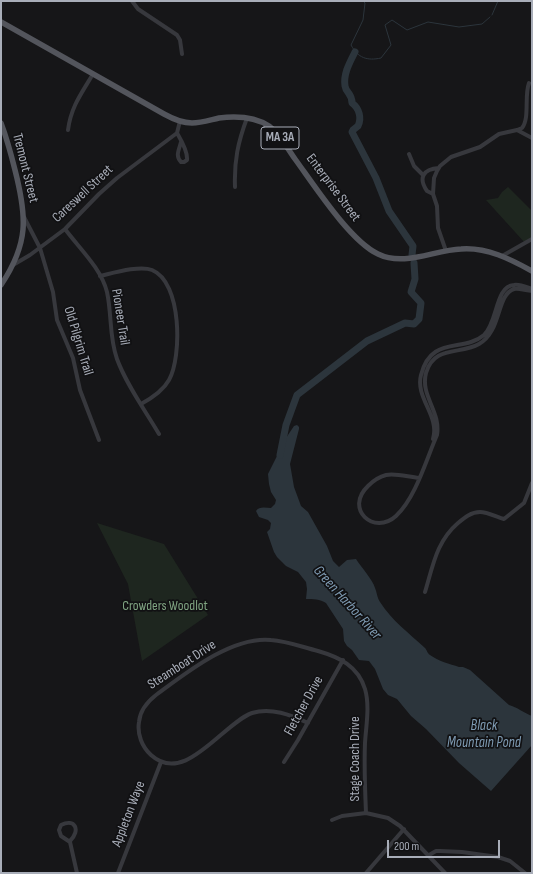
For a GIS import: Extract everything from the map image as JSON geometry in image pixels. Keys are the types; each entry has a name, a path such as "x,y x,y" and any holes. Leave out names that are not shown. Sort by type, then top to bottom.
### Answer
{"main road":[{"name":"Enterprise Street","path":"1,22 164,114 180,121 198,122 232,117 247,118 265,124 278,135 334,212 356,238 369,250 382,256 398,258 416,257 460,248 472,249 502,256 532,271"},
{"name":"Tremont Street","path":"1,123 19,185 24,217 21,244 13,265"},
{"name":"Careswell Street","path":"1,285 13,265"}],"street":[{"path":"132,1 138,9 177,35 180,40 182,54"},
{"path":"68,130 70,116 76,102 93,74"},
{"path":"446,251 438,228 437,206 433,194 434,178 439,168 451,157 480,147 499,134 522,128 525,124 526,94 529,83"},
{"path":"236,187 235,170 237,151 247,118"},
{"path":"180,121 177,133 182,142"},
{"path":"517,130 532,138"},
{"name":"Careswell Street","path":"13,265 40,248 64,229 117,178 177,133"},
{"path":"409,154 414,166 423,175"},
{"path":"433,194 425,189 423,175 429,169 439,168"},
{"name":"Old Pilgrim Trail","path":"24,217 40,248 54,292 57,320 73,358 80,390 99,440"},
{"name":"Pioneer Trail","path":"64,229 100,276 104,284 109,303 113,349 124,376 159,434"},
{"path":"502,256 532,239"},
{"path":"100,276 134,270 150,269 157,273 165,284 174,303 177,317 177,331 175,360 171,376 161,391 141,404"},
{"path":"419,478 390,475 374,480 365,489 359,499 362,514 369,521 386,522 396,515 415,490 437,435 439,426 433,415 426,389 424,373 433,361 452,348 472,347 492,332 501,300 507,294 516,289 532,290"},
{"path":"425,592 437,551 442,541 454,526 465,517 480,512 504,519 524,503 532,483"},
{"name":"Steamboat Drive","path":"161,762 146,750 141,741 138,724 140,714 150,699 212,656 244,643 269,639 282,641 343,660"},
{"name":"Fletcher Drive","path":"284,762 343,660"},
{"name":"Stage Coach Drive","path":"343,660 355,670 366,691 366,813 388,818 404,829 445,873"},
{"path":"161,762 176,764 190,759 242,718 253,713 263,711 280,712 308,722"},
{"name":"Appleton Waye","path":"118,873 161,762"},
{"path":"332,820 342,816 366,813"},
{"path":"70,841 75,836 76,829 74,825 65,823 59,827 60,834 70,841 77,873"},
{"path":"366,873 404,829"},
{"path":"429,855 436,851 440,851 462,852 498,857 510,861 526,873"}],"green space":[{"path":"508,187 532,211 532,239 525,243 486,200 498,198"},
{"name":"Crowders Woodlot","path":"97,523 164,544 208,615 142,661 128,584"}],"water":[{"name":"Black Mountain Pond","path":"297,425 299,429 290,464 294,487 301,506 308,512 327,546 333,561 339,567 347,560 356,559 372,581 379,600 385,609 395,621 425,648 429,654 444,662 470,670 509,705 532,716 532,745 491,791 459,763 426,729 411,716 397,699 388,695 383,689 375,669 369,661 359,660 347,646 344,641 343,629 326,603 314,599 306,599 306,582 298,572 286,566 274,552 267,532 270,529 271,523 268,520 259,517 256,511 257,509 261,508 271,508 275,504 276,500 271,492 268,474 286,438 294,426"}],"waterway":[{"path":"363,1 365,3 363,20 351,45 360,56 367,59 381,58 391,45 385,25 392,20 407,30 428,22 459,27 482,24 490,17"},
{"path":"492,15 498,1"},
{"name":"Green Harbor River","path":"355,52 347,68 345,77 346,88 351,97 352,103 358,110 360,117 358,126 352,132 376,178 389,211 413,246 412,255"},
{"name":"Green Harbor River","path":"280,455 286,425 297,395 367,341 405,323 414,324 419,319 421,303 411,292 415,279 414,263"}]}
